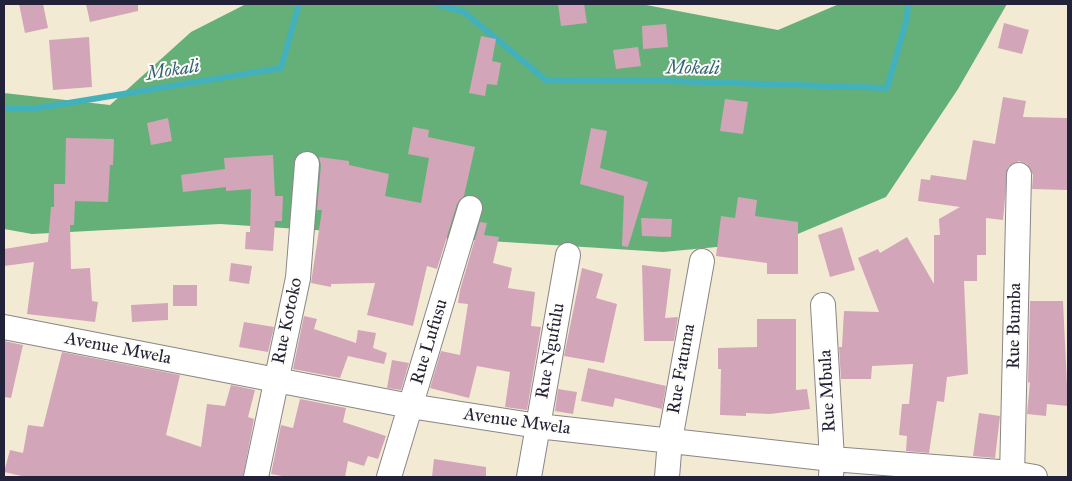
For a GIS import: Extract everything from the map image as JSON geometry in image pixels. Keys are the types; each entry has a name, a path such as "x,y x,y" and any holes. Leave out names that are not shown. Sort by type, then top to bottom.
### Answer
{"street":[{"name":"Rue Kotoko","path":"256,477 298,278 308,164"},
{"name":"Rue Bumba","path":"1012,475 1019,175"},
{"name":"Rue Lufusu","path":"389,477 470,208"},
{"name":"Rue Ngufulu","path":"528,477 568,255"},
{"name":"Rue Fatuma","path":"667,477 670,440 702,261"},
{"name":"Rue Mbula","path":"823,305 831,468"},
{"name":"Avenue Mwela","path":"4,327 410,406 538,426 670,440 831,468 1035,477"}],"green space":[{"path":"246,4 641,4 778,30 839,4 1007,4 958,89 886,197 781,241 663,252 220,224 32,234 4,229 4,93 110,105 191,32"}],"building":[{"path":"19,4 43,4 48,28 25,33"},
{"path":"86,4 138,4 138,11 90,22"},
{"path":"558,4 584,4 587,23 561,26"},
{"path":"1004,23 1029,30 1022,54 998,48"},
{"path":"666,24 668,47 643,49 642,26"},
{"path":"481,36 496,39 492,61 501,63 497,85 487,84 485,96 469,93"},
{"path":"89,37 92,87 53,90 49,40"},
{"path":"638,47 641,66 616,69 613,50"},
{"path":"1003,97 1026,101 1023,117 1068,118 1068,190 1032,189 1033,175 1027,164 1019,161 1008,167 1003,220 986,218 986,255 977,255 977,281 964,281 968,374 947,377 944,402 937,401 929,453 906,451 907,436 899,435 902,404 909,404 913,364 872,366 871,379 841,379 839,347 842,347 844,311 879,312 858,258 878,249 880,253 907,237 934,284 934,235 940,235 939,219 960,207 918,201 921,179 930,180 931,175 966,180 973,140 995,144"},
{"path":"725,99 748,102 743,134 720,131"},
{"path":"168,118 172,141 151,145 147,123"},
{"path":"413,127 429,130 428,137 475,147 464,196 457,204 437,269 427,266 413,326 367,315 375,283 331,284 331,287 311,283 322,210 317,210 321,165 319,157 349,161 349,165 389,174 385,196 421,203 429,158 408,154"},
{"path":"591,128 607,131 600,168 648,182 628,247 622,246 624,196 580,184"},
{"path":"66,138 114,139 113,165 110,165 108,202 75,201 74,225 70,225 71,269 90,268 92,301 98,302 95,322 27,314 34,262 4,266 4,249 48,242 51,207 54,207 54,184 65,184"},
{"path":"273,155 275,196 283,196 282,221 275,221 273,251 245,249 246,232 250,232 251,189 226,191 226,187 183,192 181,175 225,169 224,158"},
{"path":"738,197 757,200 755,216 798,222 798,274 767,274 767,263 716,256 721,216 735,218"},
{"path":"641,218 672,219 671,237 642,236"},
{"path":"480,222 487,223 484,235 499,237 493,263 512,268 508,288 535,292 531,326 541,327 527,410 505,407 510,372 477,366 469,398 430,388 441,351 460,355 468,304 458,303"},
{"path":"842,227 855,270 830,277 818,235"},
{"path":"231,263 252,266 249,284 229,281"},
{"path":"642,265 671,269 665,318 678,317 674,341 644,341"},
{"path":"582,268 603,274 596,298 617,304 604,363 564,356"},
{"path":"173,285 197,285 197,306 173,306"},
{"path":"1030,301 1063,301 1068,406 1047,404 1046,416 1027,414 1030,382 1028,383"},
{"path":"168,303 168,320 132,322 131,305"},
{"path":"304,316 317,319 314,329 356,343 358,330 376,333 373,348 387,353 384,364 348,356 340,378 293,369"},
{"path":"757,319 796,319 796,390 807,389 810,409 770,414 746,413 746,416 720,415 721,369 718,369 718,348 757,347"},
{"path":"244,322 274,327 268,352 239,347"},
{"path":"4,341 23,345 11,398 4,397"},
{"path":"62,352 180,375 166,435 201,447 207,404 225,406 231,385 255,390 248,417 254,419 243,477 26,477 4,472 10,450 23,453 28,425 43,427"},
{"path":"392,360 409,363 401,390 387,388"},
{"path":"588,368 666,386 662,409 615,398 613,407 581,401"},
{"path":"558,389 577,392 573,414 555,411"},
{"path":"300,399 346,408 343,422 386,436 378,459 368,456 364,466 348,461 345,477 288,477 271,474 281,425 293,428"},
{"path":"979,413 1000,416 995,458 973,456"},
{"path":"434,459 486,467 486,477 432,477"}],"waterway":[{"name":"Mokali","path":"4,109 32,109 281,68 299,4"},
{"name":"Mokali","path":"437,4 464,12 546,80 668,81 887,88 907,18 908,4"}]}
